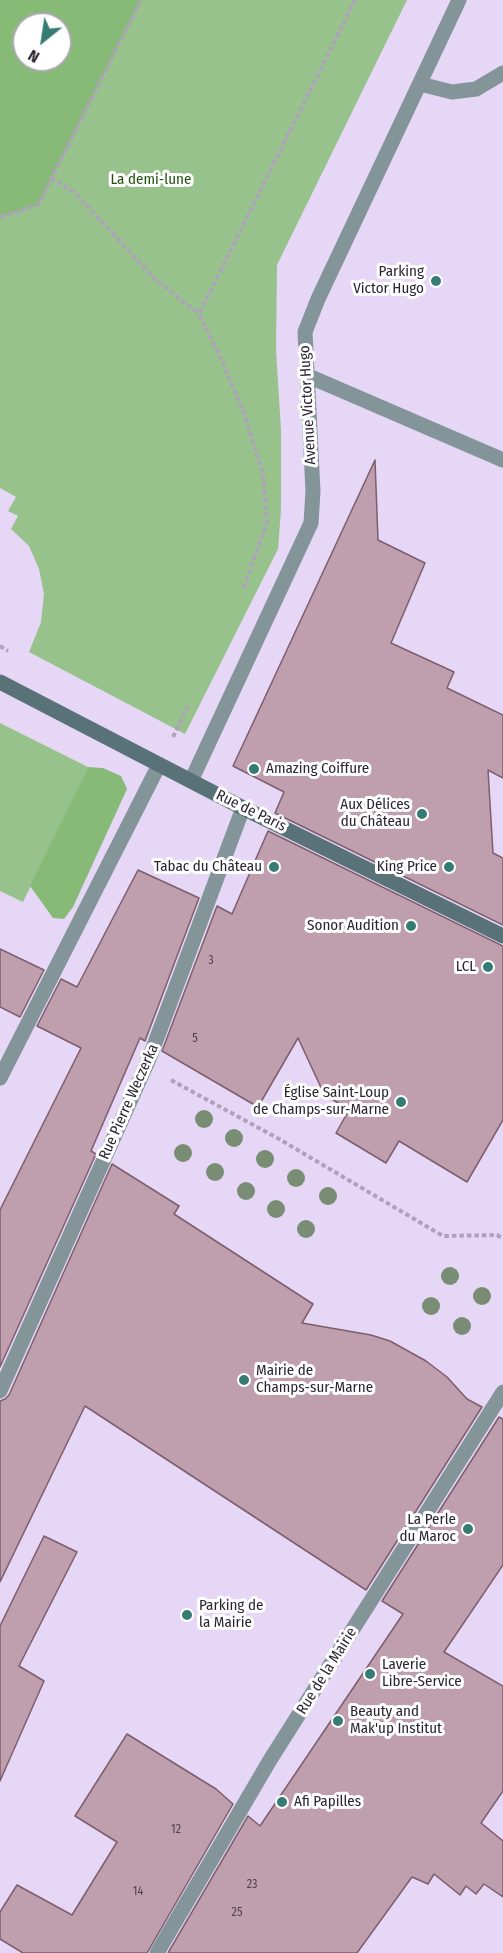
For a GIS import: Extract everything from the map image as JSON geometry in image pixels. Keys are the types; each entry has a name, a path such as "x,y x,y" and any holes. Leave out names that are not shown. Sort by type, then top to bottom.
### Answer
{"main road":[{"name":"Rue de Paris","path":"0,682 243,808 503,936"}],"street":[{"name":"Avenue Victor Hugo","path":"191,781 311,523 313,491 304,332 459,0"},
{"path":"420,84 452,92 476,88 503,74"},
{"path":"306,375 503,460"},
{"path":"0,1078 159,765"},
{"name":"Rue Pierre Weczerka","path":"0,1391 146,1066 243,808"},
{"name":"Rue de la Mairie","path":"157,1953 270,1760 503,1392"}],"path":[{"path":"0,217 38,206 141,0"},
{"path":"199,314 355,0"},
{"path":"51,178 74,192 155,279 199,314 223,363 245,416 262,474 267,522 240,599"},
{"path":"159,765 190,703"},
{"path":"146,1066 279,1139 443,1236 497,1235 503,1239"}],"green space":[{"name":"La demi-lune","path":"0,0 407,0 277,265 276,350 281,430 281,510 278,549 185,734 29,652 41,622 44,594 39,569 29,546 11,529 18,516 8,511 16,497 0,488"},
{"path":"0,0 141,0 38,205 0,217"},
{"path":"0,723 88,767 23,902 0,891"},
{"path":"88,767 103,768 121,776 127,789 73,907 64,919 53,918 30,886"}],"building":[{"path":"375,460 378,540 425,563 391,643 454,672 447,688 503,715 503,778 488,770 493,853 503,858 503,925 275,813 284,792 233,766"},
{"path":"268,831 503,946 503,1120 467,1182 399,1141 386,1163 336,1133 349,1110 324,1094 298,1038 258,1107 162,1051 217,906 232,914"},
{"path":"138,870 199,898 145,1041 140,1038 91,1151 96,1154 0,1367 0,1210 81,1048 37,1026 61,979 77,987"},
{"path":"0,949 44,970 20,1017 0,1007"},
{"name":"Mairie de Champs-sur-Marne","path":"112,1164 179,1206 174,1214 313,1304 302,1323 371,1335 390,1341 426,1361 447,1377 467,1399 482,1407 366,1590 85,1406 0,1582 0,1401 9,1395"},
{"path":"499,1417 503,1419 503,1565 444,1652 503,1686 503,1791 481,1823 503,1841 503,1897 484,1884 476,1894 466,1886 460,1895 434,1874 428,1884 412,1877 357,1953 168,1953 248,1816 260,1826 403,1614 382,1601"},
{"path":"44,1536 77,1552 19,1666 44,1681 0,1781 0,1626"},
{"path":"127,1734 216,1789 233,1804 147,1953 23,1953 0,1939 0,1912 17,1885 72,1915 117,1842 75,1816"}],"place":[{"name":"Parking Victor Hugo","path":"436,281"},
{"name":"Amazing Coiffure","path":"254,769"},
{"name":"Aux Délices du Château","path":"422,814"},
{"name":"Tabac du Château","path":"274,867"},
{"name":"King Price","path":"449,867"},
{"name":"Sonor Audition","path":"411,926"},
{"name":"LCL","path":"488,967"},
{"name":"Église Saint-Loup de Champs-sur-Marne","path":"401,1102"},
{"name":"Mairie de Champs-sur-Marne","path":"244,1380"},
{"name":"La Perle du Maroc","path":"468,1529"},
{"name":"Parking de la Mairie","path":"187,1615"},
{"name":"Laverie Libre-Service","path":"370,1674"},
{"name":"Beauty and Mak'up Institut","path":"338,1721"},
{"name":"Afi Papilles","path":"282,1802"}]}
